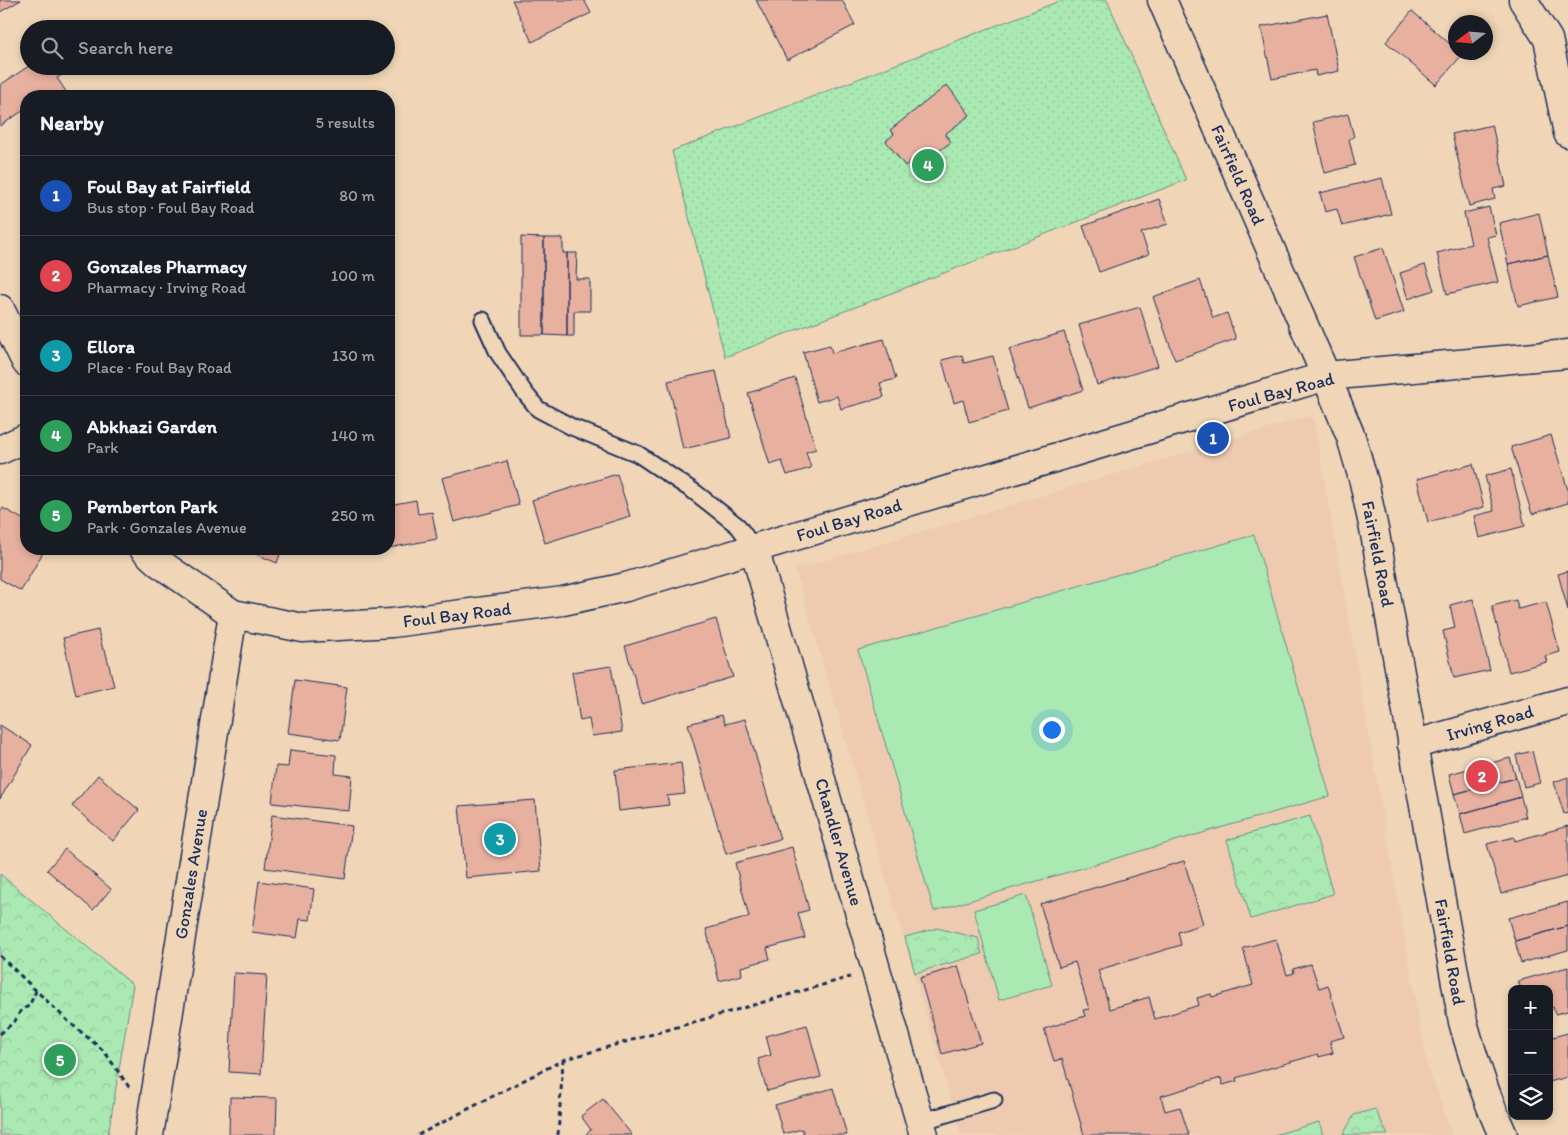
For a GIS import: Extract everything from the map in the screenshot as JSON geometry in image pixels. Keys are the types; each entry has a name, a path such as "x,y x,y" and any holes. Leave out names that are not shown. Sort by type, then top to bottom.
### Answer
{"street":[{"name":"Fairfield Road","path":"1162,0 1351,437 1364,482 1463,1022 1475,1065 1503,1135"},
{"path":"1523,0 1548,38 1568,133"},
{"path":"0,309 20,350"},
{"name":"Foul Bay Road","path":"150,555 233,614 303,628 392,623 563,601 626,587 1326,376 1568,354"},
{"path":"0,450 20,441"},
{"name":"Chandler Avenue","path":"754,548 922,1128"},
{"name":"Gonzales Avenue","path":"149,1135 233,614"},
{"name":"Irving Road","path":"1412,745 1568,701"}],"lane":[{"path":"483,320 498,353 538,409 572,427 638,454 696,493 738,526 754,548"},
{"path":"922,1128 994,1100"}],"path":[{"path":"0,956 36,991 104,1051 131,1089 154,1097"},
{"path":"418,1135 563,1060 876,970"},
{"path":"0,1034 15,1021 21,1010 28,1006 36,991"},
{"path":"558,1135 563,1060"}],"shaded area":[{"path":"1313,415 1428,1070 1437,1090 1452,1135 961,1135 795,569"}],"green space":[{"path":"1062,0 1107,0 1186,180 725,357 672,151"},
{"path":"1254,535 1330,796 934,911 858,650"},
{"path":"1310,816 1333,894 1251,919 1227,840"},
{"path":"0,874 133,985 108,1135 0,1135"},
{"path":"1026,895 1052,985 999,1000 974,910"},
{"path":"937,928 978,938 982,954 915,973 905,937"},
{"path":"1375,1109 1388,1135 1343,1135 1354,1115"},
{"path":"1319,1122 1323,1135 1274,1135"}],"building":[{"path":"0,0 21,0 0,12"},
{"path":"512,0 584,0 591,13 532,42"},
{"path":"756,0 842,0 855,25 787,60"},
{"path":"1412,11 1448,42 1448,60 1458,60 1436,85 1386,42"},
{"path":"1327,14 1339,71 1316,76 1315,70 1272,79 1261,27"},
{"path":"20,72 20,75 62,75 57,78 65,90 20,90 20,113 0,126 0,85"},
{"path":"947,85 970,115 945,134 951,142 919,166 913,159 905,166 886,141 894,134 890,130"},
{"path":"1348,114 1354,137 1349,139 1355,165 1325,173 1313,122"},
{"path":"1492,125 1506,186 1493,189 1495,199 1469,206 1452,134"},
{"path":"1382,178 1391,214 1342,226 1337,209 1325,212 1320,193"},
{"path":"1159,199 1168,224 1141,233 1149,254 1099,272 1083,226"},
{"path":"1489,207 1496,235 1487,237 1498,282 1447,294 1437,253 1471,244 1464,213"},
{"path":"1539,213 1548,255 1508,264 1499,223"},
{"path":"521,237 544,238 544,335 521,335"},
{"path":"544,238 563,238 563,253 567,253 567,336 544,335"},
{"path":"1383,248 1404,312 1375,321 1354,257"},
{"path":"567,253 577,253 576,279 590,279 590,311 574,311 574,336 567,336"},
{"path":"1548,255 1558,297 1518,306 1508,264"},
{"path":"1425,265 1434,290 1408,299 1400,273"},
{"path":"1200,280 1213,318 1227,313 1236,339 1175,360 1153,297"},
{"path":"1140,307 1158,366 1097,385 1079,325"},
{"path":"1064,332 1083,390 1028,408 1009,349"},
{"path":"884,339 896,379 880,383 884,397 841,409 837,396 817,402 803,352 830,345 832,353"},
{"path":"962,355 964,363 993,356 1008,411 969,422 963,400 954,403 942,360"},
{"path":"716,371 731,438 683,449 668,381"},
{"path":"795,378 816,449 806,452 811,468 787,475 782,461 770,465 748,393"},
{"path":"1551,435 1568,490 1568,503 1532,514 1511,447"},
{"path":"507,461 519,505 454,522 442,478"},
{"path":"1473,464 1484,507 1428,522 1417,479"},
{"path":"1511,469 1525,526 1479,538 1474,516 1494,511 1485,476"},
{"path":"617,474 630,516 545,543 532,500"},
{"path":"416,500 418,514 432,512 437,539 395,547 395,504"},
{"path":"3,508 20,518 20,555 42,555 21,591 0,579 0,513"},
{"path":"258,555 280,555 277,563"},
{"path":"1568,571 1568,610 1558,574"},
{"path":"1473,599 1490,670 1454,678 1443,631 1455,628 1450,605"},
{"path":"1516,600 1518,609 1546,602 1560,652 1545,656 1547,662 1509,672 1492,606"},
{"path":"716,619 733,677 642,704 625,646"},
{"path":"98,630 103,650 105,649 114,686 76,695 63,638"},
{"path":"611,666 622,732 592,736 589,719 580,721 572,672"},
{"path":"295,680 347,687 340,740 288,733"},
{"path":"722,715 725,724 745,719 780,839 726,854 688,724"},
{"path":"0,725 32,745 0,799"},
{"path":"290,750 336,755 335,774 352,776 349,811 272,803 276,766 288,767"},
{"path":"1532,751 1540,783 1524,787 1516,755"},
{"path":"1510,758 1516,778 1454,794 1449,774"},
{"path":"681,763 685,794 667,796 669,805 619,811 615,770"},
{"path":"98,775 139,810 113,841 72,806"},
{"path":"1568,777 1568,813 1564,814 1554,782"},
{"path":"1516,778 1521,797 1460,814 1454,794"},
{"path":"1521,797 1526,817 1465,834 1460,814"},
{"path":"535,800 541,871 466,878 459,806"},
{"path":"272,815 352,826 345,879 265,868"},
{"path":"1568,826 1568,876 1501,894 1487,844 1514,837 1515,841"},
{"path":"792,847 809,910 798,913 805,938 767,948 770,959 741,967 742,975 719,981 706,929 749,917 735,863"},
{"path":"65,849 111,889 93,910 47,870"},
{"path":"1184,861 1203,924 1178,932 1181,945 1098,970 1110,1009 1149,997 1155,1019 1199,1005 1197,998 1211,994 1212,997 1253,985 1243,948 1276,939 1287,975 1294,973 1293,969 1311,964 1319,988 1328,985 1344,1037 1330,1041 1333,1053 1319,1057 1318,1054 1236,1078 1237,1081 1223,1085 1221,1078 1161,1096 1165,1111 1180,1107 1189,1135 1084,1135 1062,1059 1054,1061 1044,1029 1085,1016 1083,1010 1089,1009 1075,962 1059,967 1040,904"},
{"path":"259,881 314,889 310,920 300,919 297,938 252,932"},
{"path":"1568,902 1568,926 1515,941 1508,918"},
{"path":"1568,926 1568,950 1521,963 1515,941"},
{"path":"958,966 981,1043 942,1054 920,978"},
{"path":"1568,967 1568,1011 1555,1014 1553,1007 1553,985 1520,985 1518,981"},
{"path":"234,973 267,975 261,1074 229,1072"},
{"path":"807,1025 821,1077 767,1091 758,1059 771,1055 766,1036"},
{"path":"1568,1033 1568,1077 1553,1081 1553,1075 1553,1037"},
{"path":"833,1088 847,1135 804,1135 802,1129 783,1134 775,1105"},
{"path":"230,1097 277,1098 276,1135 229,1135"},
{"path":"603,1099 632,1135 585,1135 591,1130 581,1116"}],"place":[{"name":"Abkhazi Garden","path":"928,165"},
{"name":"Foul Bay at Fairfield","path":"1213,438"},
{"name":"Gonzales Pharmacy","path":"1482,776"},
{"name":"Ellora","path":"500,839"},
{"name":"Pemberton Park","path":"60,1060"}]}
